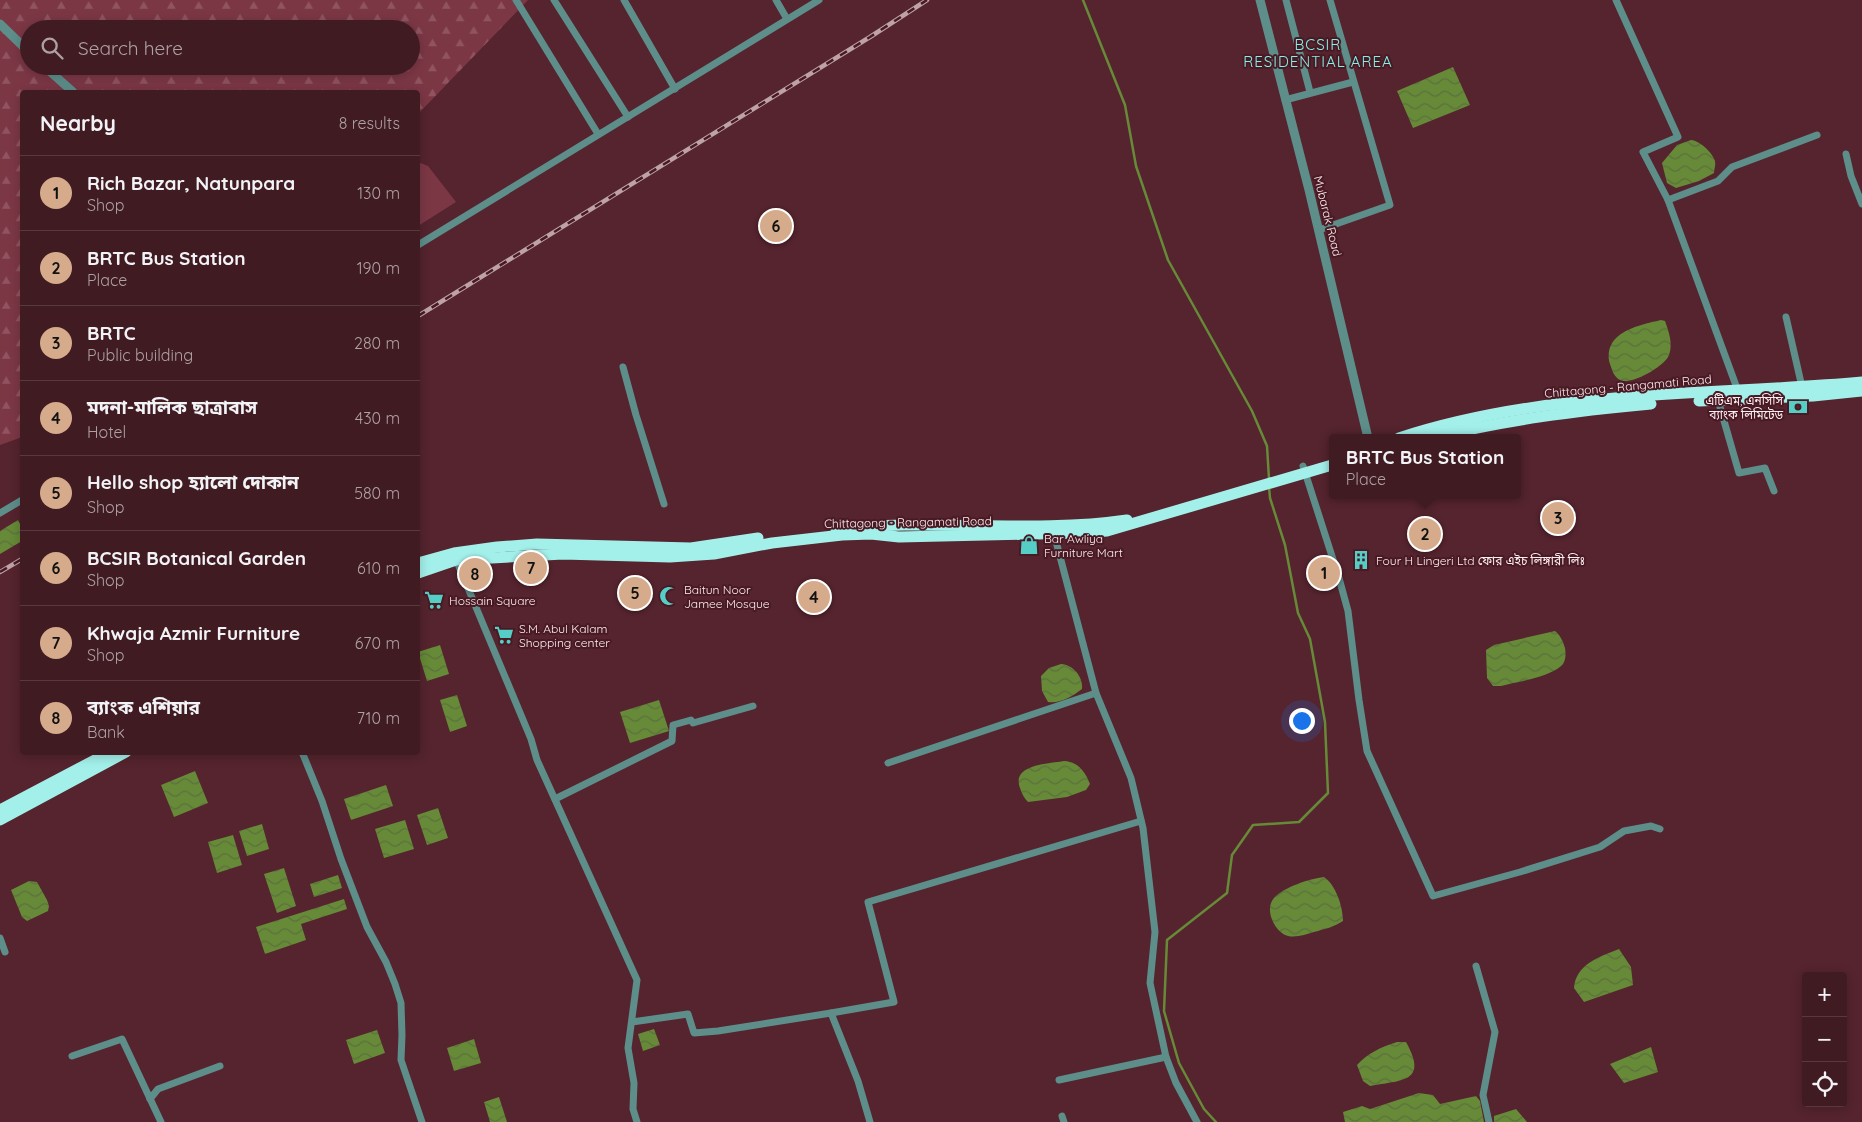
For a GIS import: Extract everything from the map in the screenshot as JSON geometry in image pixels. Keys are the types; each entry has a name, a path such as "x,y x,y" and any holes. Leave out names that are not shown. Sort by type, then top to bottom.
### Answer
{"highway":[{"name":"Chittagong - Rangamati Road","path":"1412,434 1461,420 1527,408 1587,400 1862,382"},
{"name":"Chittagong - Rangamati Road","path":"1448,434 1546,415 1653,403 1813,396 1862,391"},
{"name":"Chittagong - Rangamati Road","path":"420,563 497,547 537,544 691,548 786,534 868,525 1053,530 1126,520 1304,469 1329,458"},
{"name":"Chittagong - Rangamati Road","path":"1304,469 1329,465"},
{"name":"Chittagong - Rangamati Road","path":"420,572 455,557"},
{"path":"0,810 104,755"},
{"path":"0,820 120,755"}],"street":[{"path":"516,0 598,134"},
{"path":"554,0 628,116"},
{"path":"624,0 675,89"},
{"path":"776,0 788,19"},
{"path":"420,243 819,0"},
{"name":"Mubarak Road","path":"1260,0 1319,230 1367,434"},
{"path":"1286,0 1310,92"},
{"path":"1319,230 1390,205 1330,0"},
{"path":"1616,0 1678,137 1643,152 1668,200 1738,391"},
{"path":"0,24 20,43"},
{"path":"54,75 71,90"},
{"path":"1285,100 1353,82"},
{"path":"1668,200 1718,182 1732,167 1817,135"},
{"path":"1846,154 1862,204"},
{"path":"1786,317 1802,387"},
{"path":"623,367 664,504"},
{"path":"1718,400 1739,473 1765,468 1774,491"},
{"path":"1304,469 1340,578 1348,612 1354,671 1367,751 1433,896 1600,847 1624,831 1651,826 1660,829"},
{"path":"0,513 20,501"},
{"path":"1053,530 1096,693 1131,778 1141,821 1155,932 1150,983 1166,1057 1176,1083 1198,1122"},
{"path":"455,557 555,799 636,980 628,1048 634,1083 633,1110 637,1122"},
{"path":"888,763 1096,693"},
{"path":"555,799 672,741 673,725 691,720 692,724 753,706"},
{"path":"303,755 322,801 341,859 367,927 386,962 395,984 400,1003 401,1060 422,1122"},
{"path":"632,1022 688,1014 694,1033 718,1031 894,1002 868,902 1141,821"},
{"path":"0,938 5,952"},
{"path":"1476,966 1495,1032 1483,1096 1489,1122"},
{"path":"831,1012 858,1081 870,1122"},
{"path":"72,1056 122,1039 160,1122"},
{"path":"1059,1080 1166,1057"},
{"path":"150,1099 158,1089 220,1066"}],"green space":[{"path":"0,0 528,0 420,112 420,90 20,90 20,438 0,445"},
{"path":"420,163 428,166 456,202 420,225"}],"water":[{"path":"1453,67 1470,105 1413,128 1397,91"},
{"path":"1691,140 1702,145 1711,154 1715,162 1714,173 1699,181 1676,188 1667,183 1662,163 1677,145"},
{"path":"1661,320 1665,321 1668,329 1671,347 1669,355 1655,369 1639,378 1625,381 1618,379 1610,364 1609,353 1611,345 1624,332"},
{"path":"18,520 20,524 20,542 0,554 0,531"},
{"path":"1555,631 1561,638 1565,648 1565,660 1561,666 1556,670 1532,679 1493,686 1487,678 1486,650 1494,645"},
{"path":"440,645 449,674 427,681 420,658 420,651"},
{"path":"1061,664 1069,666 1076,672 1081,680 1082,689 1062,701 1048,702 1042,691 1041,676 1049,668"},
{"path":"457,695 467,726 450,732 440,700"},
{"path":"659,700 669,731 630,743 620,712"},
{"path":"1064,761 1077,765 1083,771 1090,784 1086,790 1067,797 1028,802 1020,788 1019,780 1021,774 1033,767"},
{"path":"195,771 208,803 174,817 161,785"},
{"path":"386,785 393,806 351,820 344,799"},
{"path":"438,808 448,838 427,845 417,815"},
{"path":"405,820 414,849 384,858 375,829"},
{"path":"262,824 269,849 247,856 239,831"},
{"path":"233,835 242,865 217,873 208,842"},
{"path":"284,868 296,906 277,913 264,874"},
{"path":"338,875 342,888 314,897 310,884"},
{"path":"1324,877 1332,885 1338,897 1343,921 1329,928 1301,936 1283,934 1278,930 1270,914 1271,903 1274,898 1284,890 1297,884"},
{"path":"29,881 37,882 49,906 48,911 27,921 22,917 11,890"},
{"path":"344,899 347,909 301,924 306,940 265,954 256,927"},
{"path":"1619,949 1631,967 1633,985 1584,1002 1574,988 1579,973 1590,963"},
{"path":"654,1029 660,1045 643,1051 638,1034"},
{"path":"377,1030 385,1053 354,1064 346,1040"},
{"path":"474,1039 481,1063 454,1071 447,1048"},
{"path":"1397,1042 1406,1042 1412,1055 1413,1072 1401,1080 1370,1086 1363,1081 1357,1065 1375,1051"},
{"path":"1651,1047 1658,1072 1624,1083 1610,1064"},
{"path":"1419,1093 1433,1095 1440,1104 1476,1096 1480,1101 1484,1122 1345,1122 1343,1112 1362,1106 1370,1109"},
{"path":"499,1097 507,1122 490,1122 484,1102"},
{"path":"1516,1109 1527,1122 1494,1122 1494,1116"}],"waterway":[{"path":"1083,0 1125,105 1136,166 1168,260 1252,411 1267,446 1269,479"},
{"path":"1216,1122 1204,1109 1179,1063 1164,1011 1167,940 1227,893 1232,855 1253,825 1299,822 1328,793 1325,722 1310,639 1298,613 1285,545 1270,498 1269,487"}],"railway":[{"path":"420,315 927,0"},
{"path":"0,572 20,560"}],"place":[{"name":"BCSIR Botanical Garden","path":"776,226"},
{"name":"এটিএম, এনসিসি ব্যাংক লিমিটেড","path":"1798,407"},
{"name":"BRTC","path":"1558,518"},
{"name":"BRTC Bus Station","path":"1425,534"},
{"name":"Bar Awliya Furniture Mart","path":"1029,545"},
{"name":"Four H Lingeri Ltd ফোর এইচ লিঙ্গারী লিঃ","path":"1361,560"},
{"name":"Khwaja Azmir Furniture","path":"531,568"},
{"name":"Rich Bazar, Natunpara","path":"1324,573"},
{"name":"ব্যাংক এশিয়ার","path":"475,574"},
{"name":"Hello shop হ্যালো দোকান","path":"635,593"},
{"name":"Baitun Noor Jamee Mosque","path":"669,596"},
{"name":"মদনা-মালিক ছাত্রাবাস","path":"814,597"},
{"name":"Hossain Square","path":"434,600"},
{"name":"S.M. Abul Kalam Shopping center","path":"504,635"}],"district":[{"name":"BCSIR RESIDENTIAL AREA","path":"1318,52"}]}
